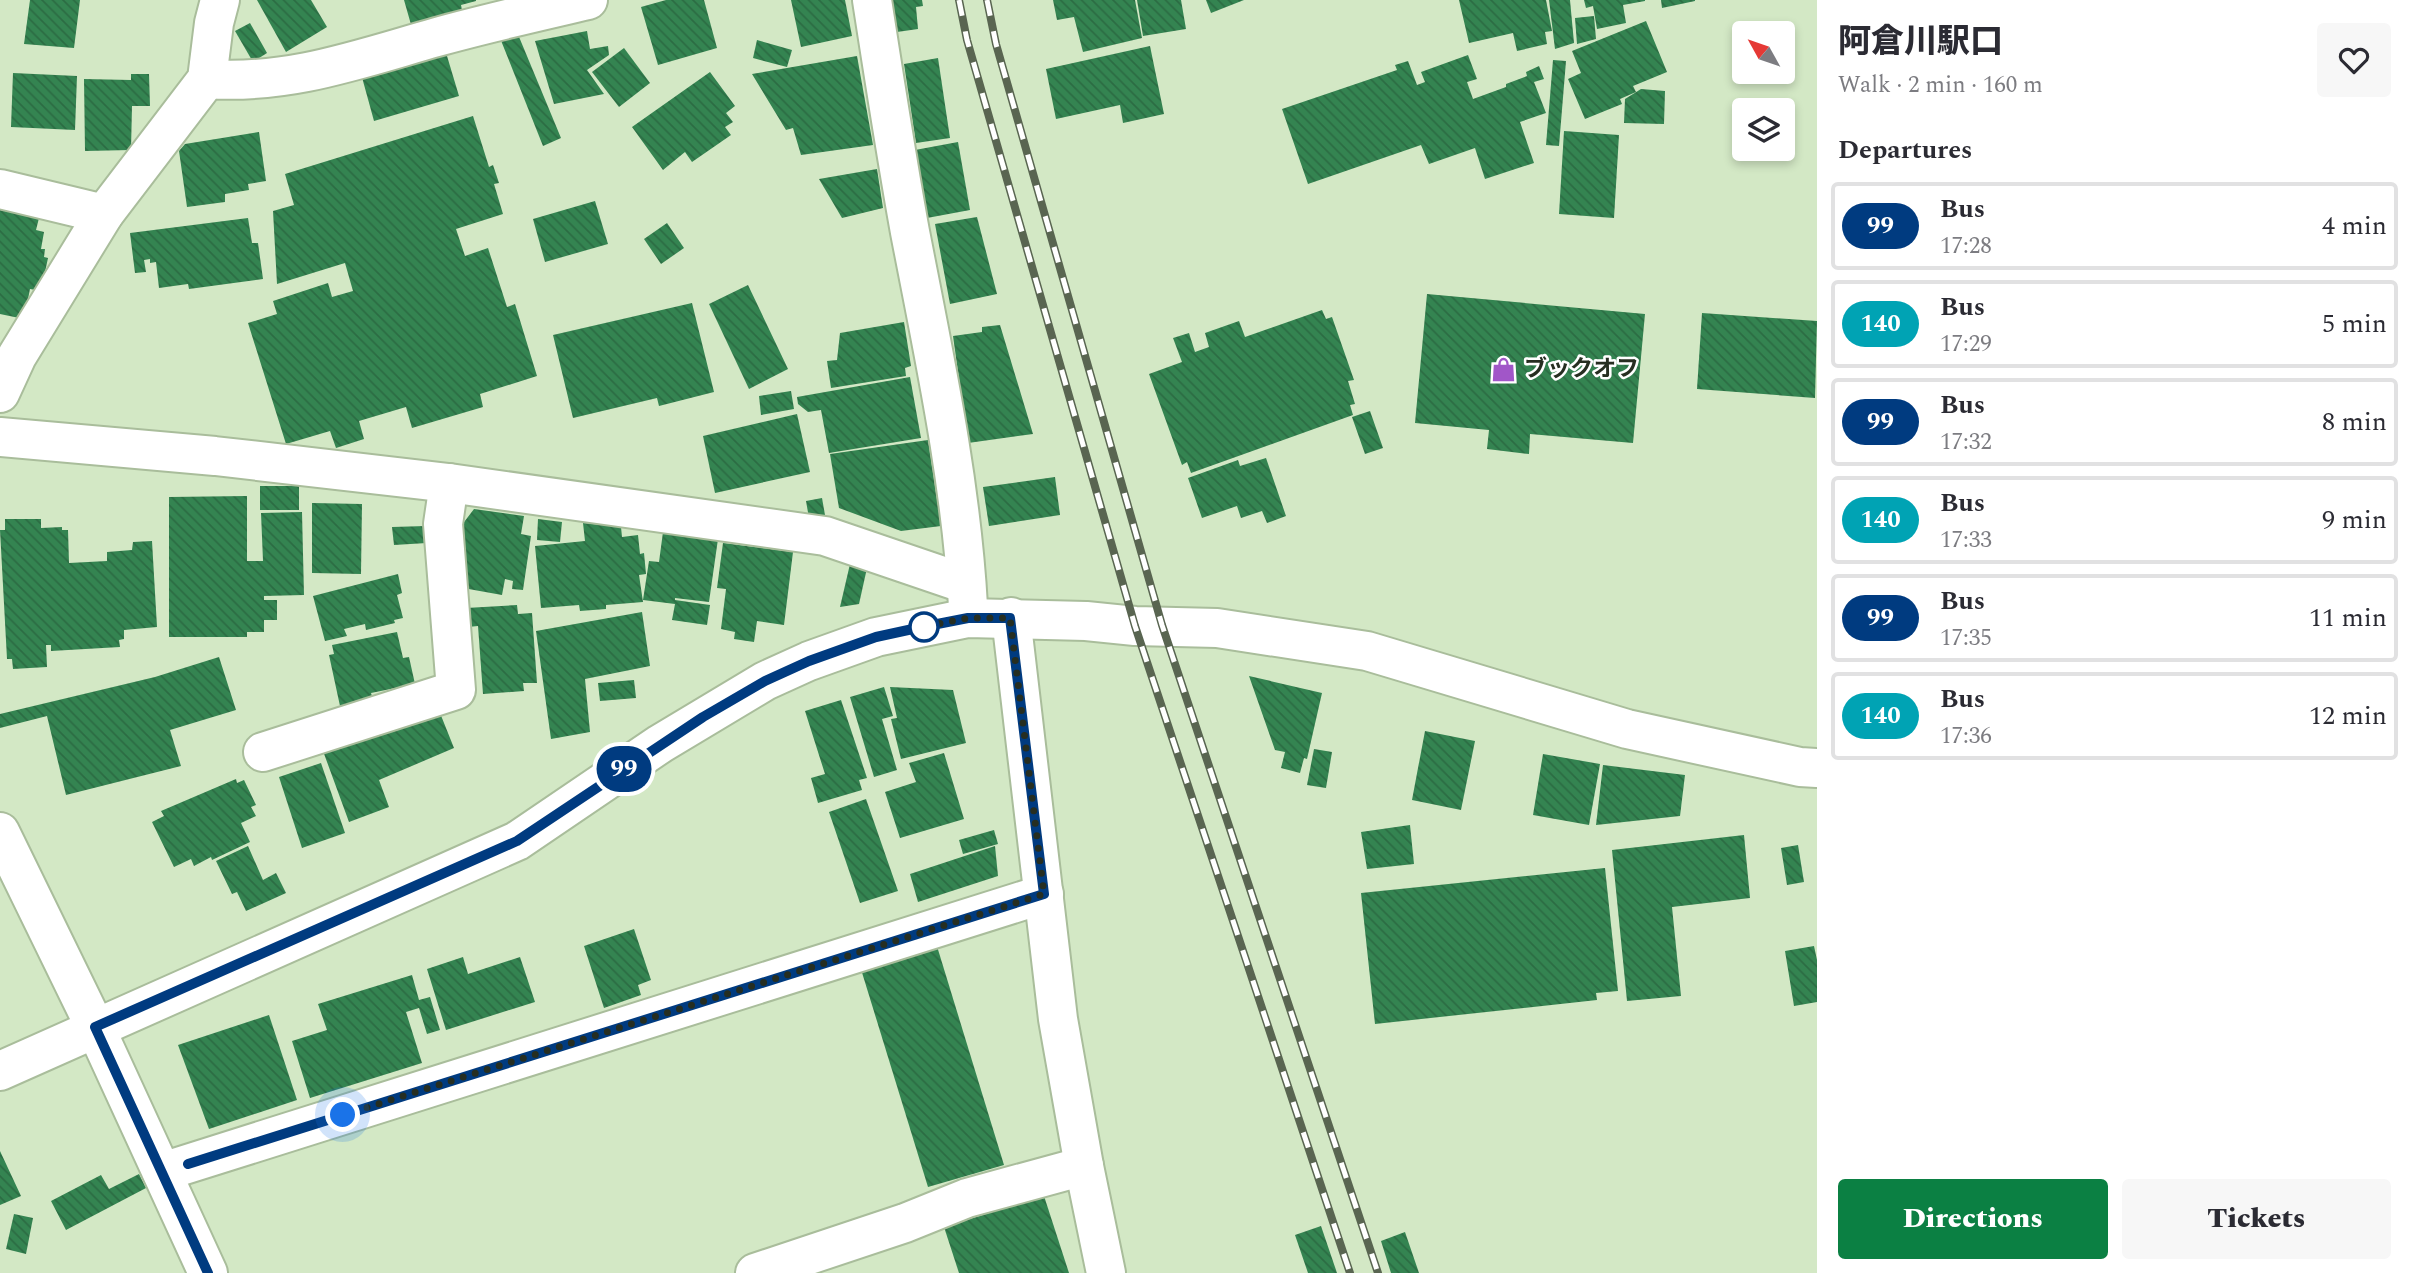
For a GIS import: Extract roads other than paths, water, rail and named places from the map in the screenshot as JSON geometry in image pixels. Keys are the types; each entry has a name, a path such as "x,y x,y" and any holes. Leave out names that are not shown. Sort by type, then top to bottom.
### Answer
{"street":[{"path":"0,393 17,356 104,214 207,79 214,23 220,0"},
{"path":"207,79 242,82 302,75 470,28 588,0"},
{"path":"872,0 910,231 937,365 954,480 967,601"},
{"path":"0,189 104,214"},
{"path":"0,437 215,456 449,483 825,536 1010,618 1217,628 1367,651 1627,729 1800,767 1817,768"},
{"path":"263,752 456,690 443,524 449,483"},
{"path":"0,1071 517,841 660,744 765,681 809,661 967,601"},
{"path":"1010,618 1058,1019 1106,1273"},
{"path":"0,832 95,1027 208,1273"},
{"path":"162,1172 1044,894"},
{"path":"755,1273 905,1223 967,1198 1084,1166"}],"railway":[{"path":"959,0 967,40 1135,626 1350,1273"},
{"path":"987,0 996,44 1162,625 1378,1273"}],"place":[{"name":"ブックオフ","path":"1504,369"}]}
